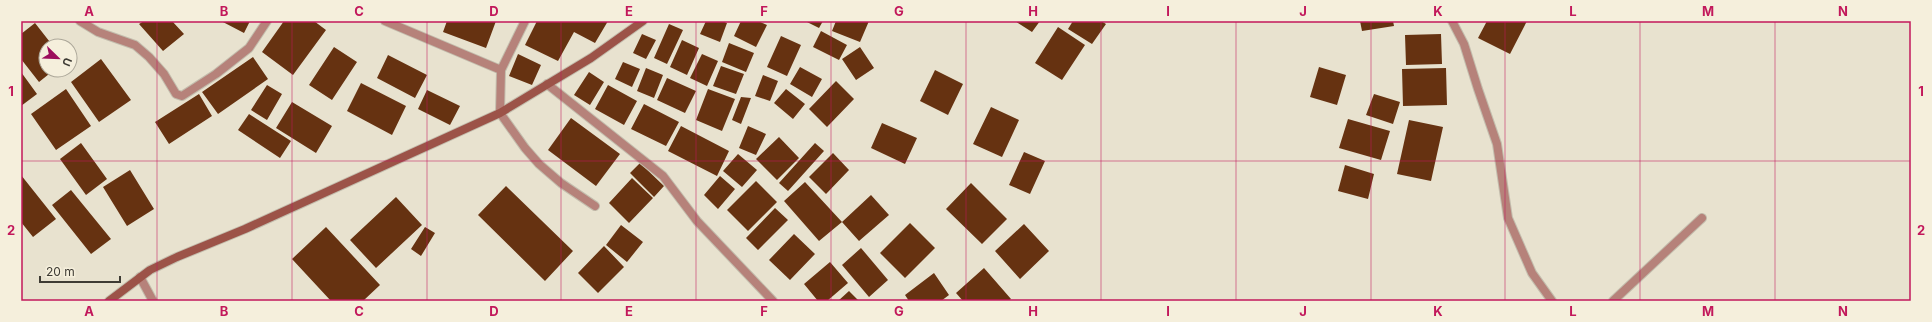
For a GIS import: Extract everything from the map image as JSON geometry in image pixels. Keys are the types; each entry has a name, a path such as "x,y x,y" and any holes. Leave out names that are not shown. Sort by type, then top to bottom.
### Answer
{"street":[{"path":"80,21 98,32 135,45 150,57 164,74 176,94 182,96 216,74 249,48 267,21"},
{"path":"385,21 501,70"},
{"path":"525,21 501,70 500,113 525,148 539,164 561,183 595,206"},
{"path":"109,301 150,270 177,257 238,232 500,113 591,58 643,21"},
{"path":"1452,21 1464,44 1497,144 1508,218 1532,273 1552,301"},
{"path":"548,84 663,176 697,221 773,301"},
{"path":"1613,301 1702,218"},
{"path":"140,277 153,301"}],"building":[{"path":"144,21 172,21 184,34 163,51 139,24"},
{"path":"221,21 250,21 244,33"},
{"path":"284,21 314,21 326,30 293,75 262,52"},
{"path":"447,21 496,21 486,48 443,32"},
{"path":"537,21 608,21 595,43 574,32 558,61 525,45"},
{"path":"706,21 722,21 727,23 720,42 700,34"},
{"path":"741,21 758,21 767,25 756,47 734,36"},
{"path":"805,21 823,21 819,28"},
{"path":"836,21 869,21 860,42 832,31"},
{"path":"1015,21 1040,21 1032,32"},
{"path":"1073,21 1101,21 1106,24 1092,44 1068,29"},
{"path":"1360,21 1393,21 1394,26 1362,31"},
{"path":"1487,21 1527,21 1510,54 1478,38"},
{"path":"35,23 47,38 38,38 38,78 44,78 39,82 21,59 21,34"},
{"path":"669,24 683,30 667,64 654,58"},
{"path":"1058,27 1085,45 1062,80 1035,63"},
{"path":"821,31 847,45 839,60 813,47"},
{"path":"642,34 656,40 646,59 633,53"},
{"path":"1441,34 1442,64 1406,65 1405,35"},
{"path":"781,36 801,45 787,76 767,67"},
{"path":"682,40 699,48 687,75 670,67"},
{"path":"729,43 754,53 746,72 722,62"},
{"path":"334,47 357,62 332,100 309,85"},
{"path":"860,47 874,68 856,80 842,59"},
{"path":"518,54 541,65 532,85 509,76"},
{"path":"702,54 718,61 707,86 690,78"},
{"path":"388,55 427,75 415,98 377,78"},
{"path":"253,57 268,79 218,114 202,92"},
{"path":"101,59 131,100 99,122 71,82"},
{"path":"623,62 640,69 632,87 615,79"},
{"path":"721,66 744,74 736,94 713,86"},
{"path":"800,67 822,79 812,97 790,84"},
{"path":"1319,67 1346,75 1337,105 1310,97"},
{"path":"646,68 663,75 654,98 637,91"},
{"path":"1446,68 1447,105 1403,106 1402,69"},
{"path":"935,70 963,84 948,115 920,101"},
{"path":"21,72 37,94 21,106"},
{"path":"589,72 604,82 590,105 574,95"},
{"path":"763,75 778,81 770,101 755,96"},
{"path":"667,78 696,91 685,113 657,100"},
{"path":"836,81 854,99 827,127 809,109"},
{"path":"361,83 406,106 392,135 347,111"},
{"path":"267,85 282,94 267,120 251,110"},
{"path":"608,85 637,101 624,125 595,109"},
{"path":"66,89 91,126 56,150 31,114"},
{"path":"708,89 735,99 722,131 696,120"},
{"path":"786,89 805,104 793,119 774,103"},
{"path":"427,90 460,106 450,125 418,109"},
{"path":"199,94 212,116 169,144 155,122"},
{"path":"1374,94 1400,102 1393,124 1366,115"},
{"path":"741,97 751,98 741,124 732,120"},
{"path":"292,102 332,126 316,153 276,128"},
{"path":"644,104 679,122 666,146 631,129"},
{"path":"991,107 1019,120 1002,157 973,144"},
{"path":"249,114 291,141 280,158 238,130"},
{"path":"571,118 620,154 596,186 548,150"},
{"path":"1348,119 1390,131 1381,160 1339,148"},
{"path":"1409,120 1443,127 1431,181 1397,174"},
{"path":"882,123 917,138 905,164 871,148"},
{"path":"681,126 729,151 717,176 668,151"},
{"path":"748,126 766,134 756,155 739,148"},
{"path":"779,137 799,158 777,180 756,159"},
{"path":"81,143 107,179 86,195 60,159"},
{"path":"815,143 824,151 788,191 779,183"},
{"path":"1024,152 1045,161 1030,194 1009,185"},
{"path":"833,153 849,170 826,194 809,177"},
{"path":"738,154 757,170 742,187 723,171"},
{"path":"640,163 664,186 654,197 630,173"},
{"path":"1345,165 1374,174 1368,199 1338,191"},
{"path":"130,170 154,209 127,226 103,187"},
{"path":"21,175 56,219 33,237 21,222"},
{"path":"720,176 735,189 718,209 704,195"},
{"path":"632,178 653,198 629,223 609,203"},
{"path":"756,181 777,202 748,231 727,210"},
{"path":"805,182 842,222 819,241 784,201"},
{"path":"971,183 1007,219 982,244 946,209"},
{"path":"506,186 573,251 545,281 478,215"},
{"path":"71,190 111,239 91,254 52,205"},
{"path":"871,195 889,215 859,241 842,222"},
{"path":"396,197 422,225 376,268 350,240"},
{"path":"775,208 788,220 758,250 746,238"},
{"path":"910,223 935,248 905,278 880,253"},
{"path":"1024,224 1049,251 1020,279 995,251"},
{"path":"621,225 643,242 627,262 606,245"},
{"path":"326,227 380,285 363,301 331,301 292,259"},
{"path":"425,227 435,233 421,256 411,249"},
{"path":"794,234 815,254 790,280 769,260"},
{"path":"604,246 624,267 598,293 578,273"},
{"path":"861,248 888,280 869,297 842,265"},
{"path":"830,262 848,283 827,301 818,301 804,284"},
{"path":"984,268 1011,299 1008,301 963,301 956,293"},
{"path":"934,273 949,295 941,301 909,301 905,295"},
{"path":"849,291 859,301 838,301"}]}
